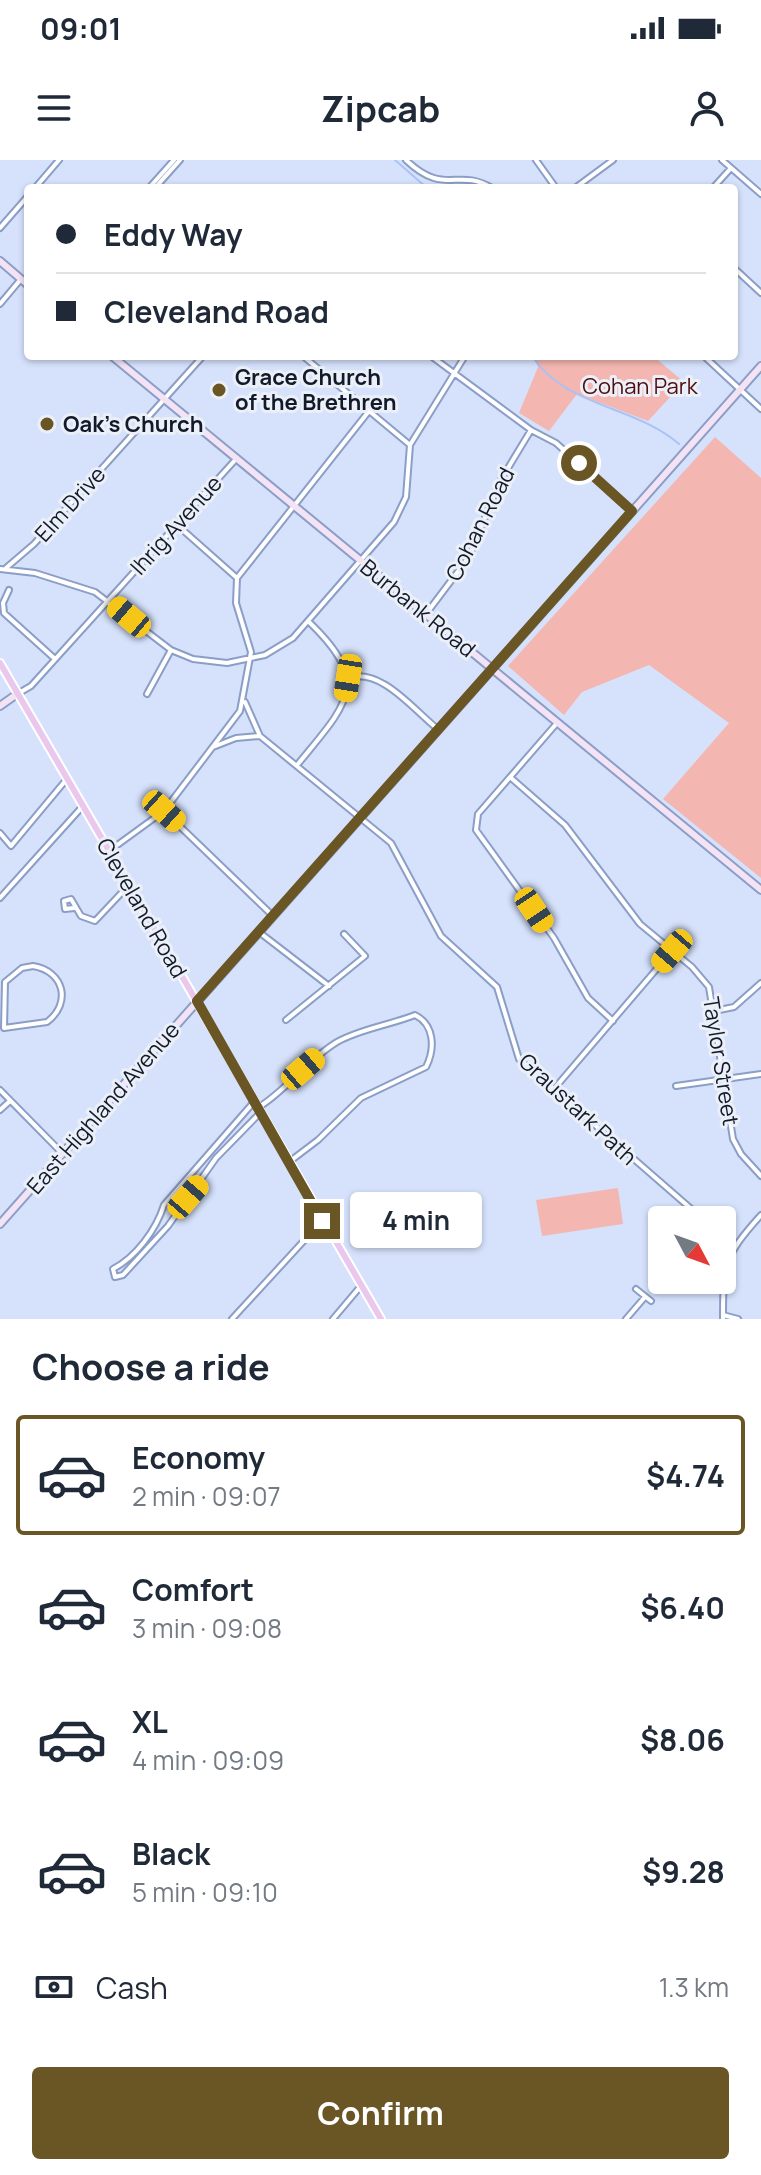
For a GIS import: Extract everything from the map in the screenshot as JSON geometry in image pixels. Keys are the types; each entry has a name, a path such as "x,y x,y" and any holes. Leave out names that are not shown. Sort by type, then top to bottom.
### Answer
{"main road":[{"name":"Cleveland Road","path":"0,663 381,1319"}],"street":[{"path":"38,184 59,160"},
{"path":"156,184 177,160"},
{"path":"406,160 436,181 474,179 484,184"},
{"path":"536,160 553,184"},
{"path":"580,184 613,160"},
{"path":"722,160 761,194"},
{"path":"717,184 731,168"},
{"path":"0,228 24,201"},
{"path":"0,261 24,282"},
{"path":"738,272 761,293"},
{"path":"0,304 21,279"},
{"name":"Burbank Road","path":"117,360 761,890"},
{"name":"Elm Drive","path":"2,568 34,544 200,360"},
{"path":"308,360 410,445"},
{"path":"436,360 531,430 556,443 632,511"},
{"path":"2,568 75,584 108,599 171,650 207,662 250,660 279,648 308,621 401,508 406,497 410,445 463,360"},
{"path":"708,360 761,409"},
{"name":"East Highland Avenue","path":"0,1224 761,366"},
{"path":"109,851 164,811 213,747 244,699 250,660 248,641 236,603 237,578 369,411"},
{"name":"Cohan Road","path":"424,615 469,557 499,483 531,430"},
{"name":"Ihrig Avenue","path":"17,694 31,686 236,459"},
{"path":"176,524 237,578"},
{"path":"9,590 3,603 4,613 55,659"},
{"path":"298,764 344,703 348,678 334,646 308,621"},
{"path":"147,694 171,650"},
{"path":"348,678 361,676 384,684 439,730"},
{"path":"0,706 17,694"},
{"path":"213,747 236,738 260,736 244,699"},
{"path":"557,723 478,814 476,830 554,938 588,998 613,1021"},
{"name":"Graustark Path","path":"260,736 362,817 396,850 441,936 497,987 514,1051 688,1206"},
{"name":"Taylor Street","path":"510,777 555,815 640,924 704,980 714,1011 733,1139 741,1154 761,1176"},
{"path":"0,833 11,846 66,780"},
{"path":"0,898 82,807"},
{"path":"164,811 273,916"},
{"path":"74,908 88,921 95,921 128,886"},
{"path":"259,932 329,986"},
{"path":"286,1020 365,956 344,934"},
{"path":"554,1089 672,951"},
{"path":"33,966 53,974 63,998 53,1017 34,1025 2,1030 3,991 11,975 33,966"},
{"path":"714,1011 734,1007 761,983"},
{"path":"257,1108 172,1218 123,1275 115,1277 114,1267 159,1224 164,1205 221,1140 257,1108 278,1095 313,1060 340,1040 415,1015 430,1029 432,1044 426,1067 361,1098 318,1140 289,1162"},
{"path":"676,1086 761,1074"},
{"path":"0,1090 62,1153"},
{"path":"0,1110 10,1101"},
{"path":"221,1140 227,1145"},
{"path":"161,1213 172,1218"},
{"path":"736,1244 761,1215"},
{"path":"232,1319 322,1221"},
{"path":"333,1319 360,1287"},
{"path":"636,1289 651,1301"},
{"path":"724,1294 723,1317 738,1319"},
{"path":"626,1319 645,1297"}],"green space":[{"name":"Cohan Park","path":"535,360 658,360 684,382 648,421 577,394 549,431 519,413 538,367"},
{"path":"715,437 761,478 761,878 663,799 729,723 649,665 582,692 564,715 508,666"},
{"path":"618,1188 623,1224 542,1236 536,1200"}],"waterway":[{"path":"395,160 422,184"},
{"path":"535,360 563,386 643,421 679,444"}],"place":[{"name":"Grace Church of the Brethren","path":"219,390"},
{"name":"Oak's Church","path":"47,424"}],"route":[{"path":"322,1221 197,1001 632,511 579,463"}]}
